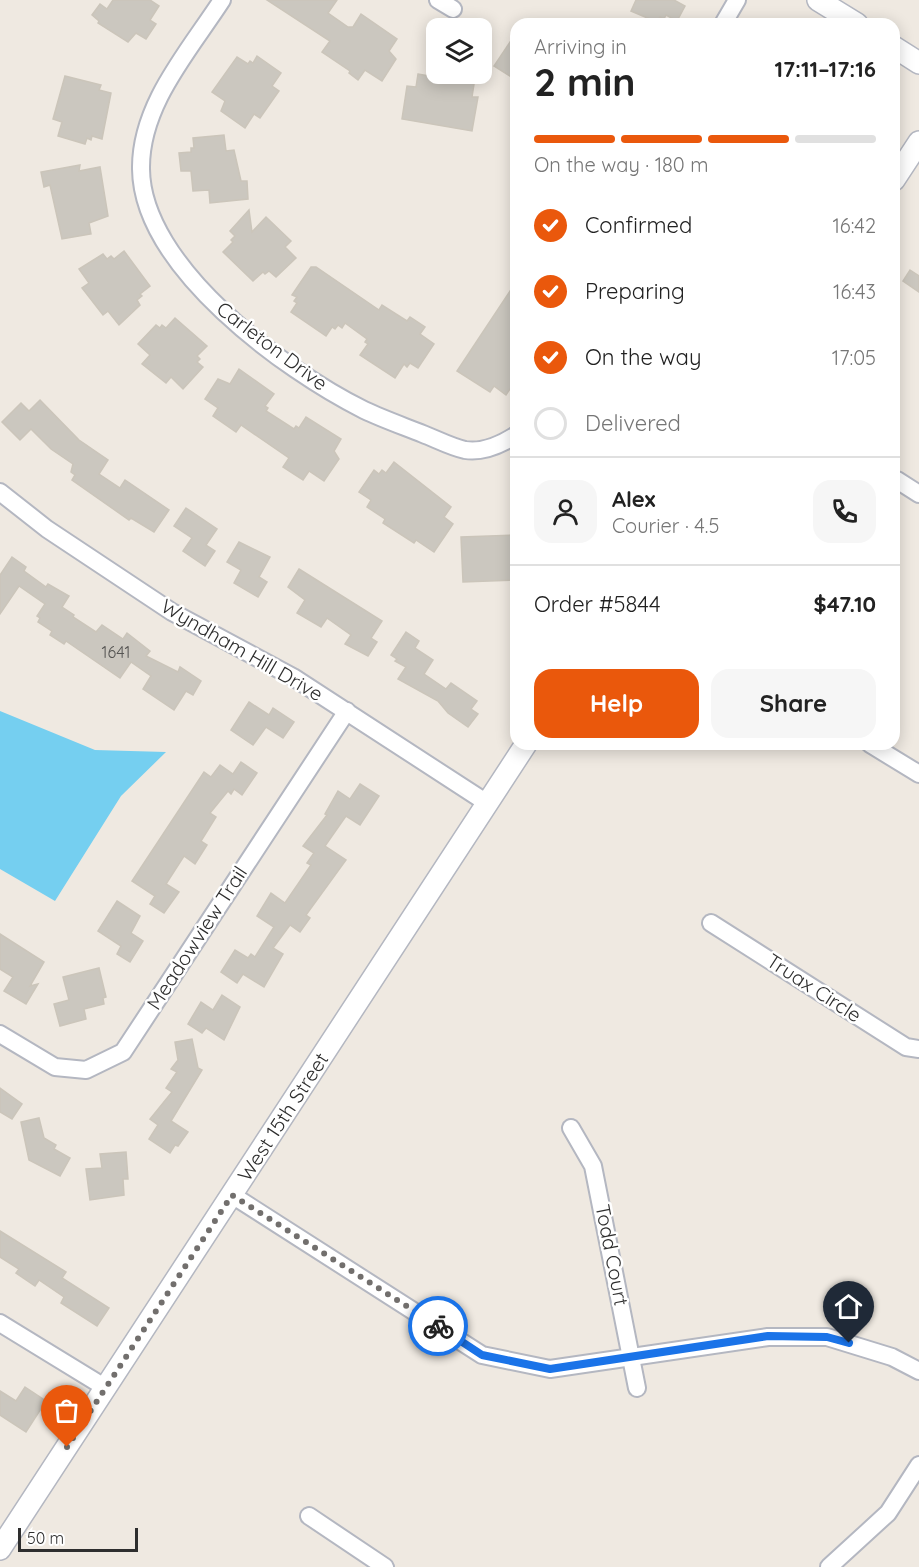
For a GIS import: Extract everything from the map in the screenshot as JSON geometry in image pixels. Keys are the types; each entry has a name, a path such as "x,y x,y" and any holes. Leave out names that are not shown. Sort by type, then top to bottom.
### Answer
{"street":[{"name":"Carleton Drive","path":"222,0 163,91 150,115 144,136 141,169 143,192 151,218 164,242 190,277 234,321 260,342 349,402 383,419 466,451 499,446 510,439"},
{"path":"438,0 453,9"},
{"path":"726,18 737,0"},
{"path":"818,0 847,18"},
{"path":"900,51 919,63"},
{"path":"900,171 919,142"},
{"path":"900,482 919,494"},
{"name":"Wyndham Hill Drive","path":"0,492 47,530 172,612 293,677 487,803"},
{"name":"Meadowview Trail","path":"0,1034 55,1067 86,1070 123,1052 347,711"},
{"name":"West 15th Street","path":"0,1549 522,750"},
{"path":"880,750 919,774"},
{"name":"Truax Circle","path":"711,923 906,1047 919,1049"},
{"name":"Todd Court","path":"571,1128 594,1166 637,1388"},
{"path":"232,1195 482,1355 550,1369 633,1359 768,1336 827,1337 892,1357 919,1371"},
{"path":"0,1323 106,1388"},
{"path":"829,1567 888,1514 919,1465"},
{"path":"309,1516 385,1567"}],"water":[{"path":"0,711 95,750 166,752 121,796 55,901 0,869"}],"building":[{"path":"113,0 150,0 159,6 150,20 156,24 146,39 136,33 128,42 98,23 99,21 92,15 100,4 107,9"},
{"path":"267,0 337,0 328,13 348,27 353,27 361,14 397,39 389,51 396,59 382,81 365,70 358,80 349,73 350,71 322,52 330,41"},
{"path":"636,0 674,0 685,6 679,18 666,15 664,18 648,18 631,11"},
{"path":"510,42 510,76 494,66"},
{"path":"257,56 281,73 272,86 279,91 260,118 254,114 245,128 221,111 225,101 212,92 237,57 248,64 250,61 253,63"},
{"path":"418,74 426,75 426,84 474,84 472,97 478,97 472,131 402,119 407,86 416,87"},
{"path":"65,76 101,85 99,90 111,93 102,139 92,136 91,140 87,138 85,144 58,136 62,122 53,119"},
{"path":"224,135 226,151 234,150 241,181 247,181 248,199 210,203 209,190 193,191 191,171 181,171 179,153 191,152 191,148 194,148 193,138"},
{"path":"80,165 79,171 100,167 108,216 89,223 91,234 62,239 50,185 44,187 41,172"},
{"path":"249,210 252,232 266,217 291,241 285,247 296,258 276,277 269,271 265,274 263,272 253,281 223,252 233,242 231,240 235,236 230,231"},
{"path":"124,251 150,286 140,294 142,296 137,300 140,305 119,325 108,311 103,315 82,288 89,283 79,269 103,254 107,259 111,256 114,259"},
{"path":"311,267 316,267 379,310 382,305 407,321 410,317 425,327 420,334 434,344 418,368 410,363 407,367 404,364 395,378 360,355 368,344 365,342 367,339 345,323 342,328 338,325 335,329 332,327 326,336 291,312 297,303 294,301 297,297 292,295"},
{"path":"910,270 919,276 919,292 903,281"},
{"path":"510,291 510,389 506,395 494,386 490,392 457,371"},
{"path":"175,318 207,346 197,356 200,359 197,362 203,367 183,389 171,377 166,383 142,364 150,355 138,344 156,325 166,328"},
{"path":"239,369 274,394 265,406 268,408 266,411 294,429 296,426 299,428 306,417 341,439 334,451 339,459 324,481 309,471 303,480 283,467 289,458 241,425 236,432 213,416 218,408 205,399 218,379 230,384"},
{"path":"40,400 79,440 108,460 99,474 120,488 125,480 169,510 154,532 131,518 129,520 72,480 75,475 71,472 73,464 51,449 31,429 20,440 2,422 21,403 29,411"},
{"path":"394,462 451,507 444,517 453,524 434,552 416,540 414,543 383,523 385,519 367,507 371,500 359,492 374,470 379,474 382,470 386,473"},
{"path":"186,508 217,529 206,545 215,551 205,566 183,551 192,538 174,526"},
{"path":"510,535 510,580 463,582 461,537"},
{"path":"239,542 270,557 259,577 267,582 258,597 234,583 241,570 227,562"},
{"path":"12,557 26,567 24,571 46,587 48,584 69,596 62,607 74,615 73,617 96,632 102,625 123,639 127,633 150,651 146,656 178,672 180,667 201,681 193,695 186,691 174,710 143,689 151,676 131,662 120,678 66,641 64,644 50,635 52,631 38,622 40,618 37,616 45,604 19,586 0,614 0,575"},
{"path":"299,569 382,621 371,638 377,642 368,656 345,644 351,635 327,618 321,627 297,613 305,600 288,587"},
{"path":"406,632 419,641 415,648 433,660 424,674 446,689 451,683 477,701 471,709 478,714 468,727 448,713 438,701 398,679 406,667 395,661 397,659 391,655"},
{"path":"249,702 269,715 273,708 294,722 283,738 266,727 253,745 231,730"},
{"path":"241,762 257,773 242,795 234,789 231,794 228,791 210,813 216,817 201,841 207,845 195,864 184,856 166,884 179,892 164,913 150,904 155,896 132,881 204,772 211,777 220,765 233,774"},
{"path":"360,784 379,796 360,825 346,816 325,846 346,860 306,915 310,918 300,932 290,925 273,948 283,954 264,987 243,974 237,983 221,972 235,950 248,958 251,954 255,957 274,927 257,916 271,893 285,903 311,865 307,863 314,853 303,846 327,815 325,814 338,791 350,799"},
{"path":"117,901 140,916 131,933 143,941 130,962 117,954 121,946 98,931"},
{"path":"0,934 44,962 30,986 38,984 26,1004 4,991 13,977 0,969"},
{"path":"99,968 106,997 103,998 104,1004 84,1009 86,1019 60,1026 54,1004 69,1000 63,977"},
{"path":"222,995 240,1007 224,1040 206,1028 202,1033 188,1024 201,1002 213,1010"},
{"path":"192,1039 198,1068 202,1070 171,1121 188,1132 170,1153 149,1139 158,1125 150,1119 172,1092 166,1088 177,1072 171,1069 178,1060 175,1042"},
{"path":"0,1088 22,1104 12,1119 0,1112"},
{"path":"39,1118 44,1138 56,1145 54,1149 70,1158 60,1176 29,1160 21,1122"},
{"path":"126,1152 128,1179 123,1179 124,1195 90,1200 86,1169 102,1168 100,1154"},
{"path":"0,1231 66,1272 62,1278 109,1308 97,1326 61,1303 64,1297 39,1280 35,1286 16,1273 19,1269 0,1257"},
{"path":"25,1387 46,1401 26,1432 0,1415 0,1391 16,1401"}],"way so far":[{"path":"67,1447 232,1195 438,1326"}],"route":[{"path":"438,1326 482,1355 550,1369 633,1359 768,1336 827,1337 849,1343"}]}
